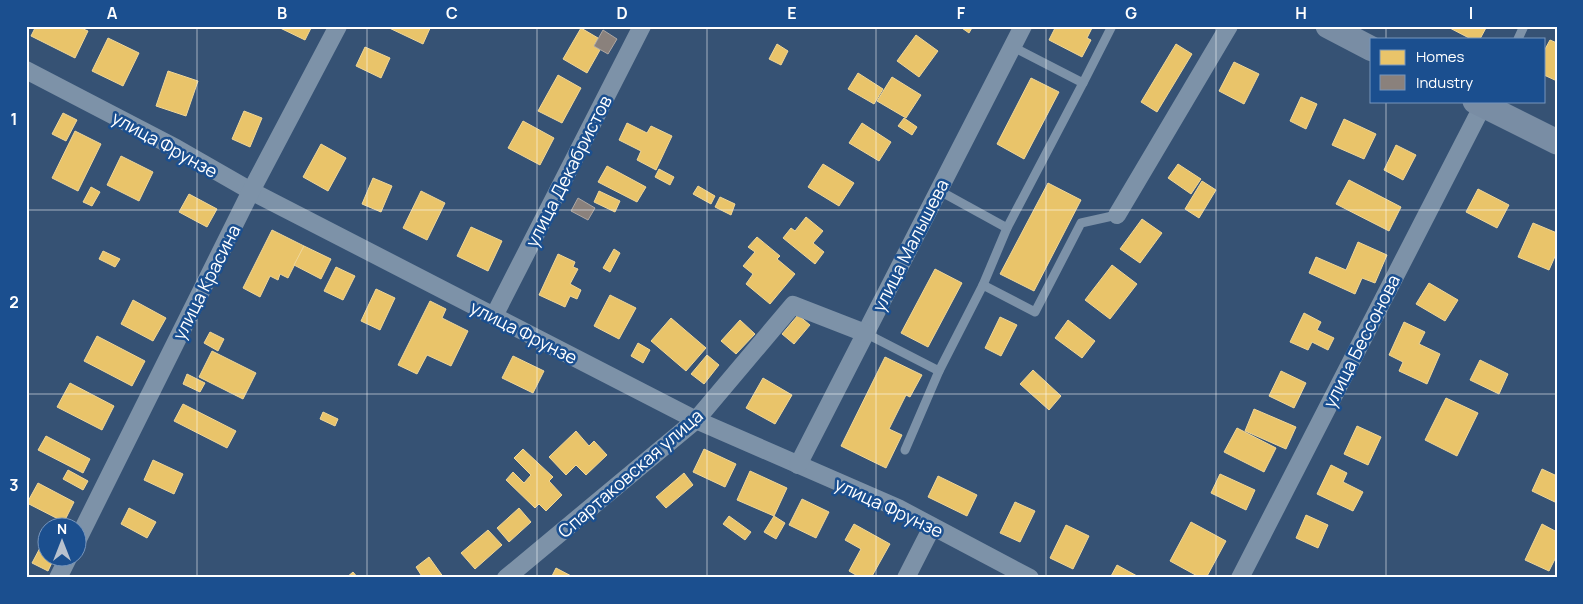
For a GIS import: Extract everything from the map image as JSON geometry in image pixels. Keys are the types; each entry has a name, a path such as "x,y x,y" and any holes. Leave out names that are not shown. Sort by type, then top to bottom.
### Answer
{"main road":[{"path":"1328,26 1370,48"},
{"path":"1481,102 1557,142"}],"street":[{"name":"улица Красина","path":"88,519 251,192 338,26"},
{"name":"улица Декабристов","path":"494,316 642,26"},
{"name":"улица Малышева","path":"798,465 1023,26"},
{"path":"1117,215 1229,26"},
{"name":"улица Фрунзе","path":"26,70 176,148 251,192 696,420 898,508 1030,578"},
{"name":"улица Бессонова","path":"1240,578 1481,102"},
{"name":"Спартаковская улица","path":"506,578 696,420 793,305 865,333"},
{"path":"906,578 932,527"},
{"path":"58,578 64,566"}],"lane":[{"path":"906,450 939,371 983,285 1007,228 1112,26"},
{"path":"1518,38 1524,26"},
{"path":"1013,46 1082,83"},
{"path":"938,190 1007,228"},
{"path":"983,285 1035,312 1081,223 1117,215"},
{"path":"865,333 939,371"}],"building: Homes":[{"path":"36,26 82,26 81,28 88,31 75,58 31,36"},
{"path":"276,26 312,26 305,40"},
{"path":"385,26 431,26 423,44"},
{"path":"959,26 973,26 969,33"},
{"path":"1056,26 1093,26 1087,38 1091,40 1082,57 1049,40"},
{"path":"1446,26 1487,26 1481,38 1469,38"},
{"path":"581,28 598,38 594,46 600,50 587,73 563,59"},
{"path":"916,35 938,51 919,77 897,61"},
{"path":"108,38 139,53 123,86 92,71"},
{"path":"1550,40 1557,43 1557,81 1546,76 1546,47"},
{"path":"777,44 788,51 781,65 769,59"},
{"path":"1176,44 1192,54 1157,112 1141,102"},
{"path":"365,47 390,58 381,78 356,66"},
{"path":"1234,62 1259,74 1244,104 1219,91"},
{"path":"168,71 198,81 186,116 156,106"},
{"path":"858,73 883,89 874,104 848,89"},
{"path":"558,75 581,88 562,123 538,111"},
{"path":"892,77 921,95 906,118 877,101"},
{"path":"1031,78 1059,92 1024,159 997,144"},
{"path":"1301,97 1317,104 1306,129 1290,121"},
{"path":"244,111 262,118 250,147 232,139"},
{"path":"63,113 77,120 66,141 52,134"},
{"path":"904,118 917,127 912,135 898,126"},
{"path":"1344,119 1376,134 1364,159 1332,145"},
{"path":"523,121 554,138 540,165 508,148"},
{"path":"627,123 647,133 651,126 672,136 656,170 637,160 641,151 619,140"},
{"path":"862,123 891,142 879,161 849,143"},
{"path":"75,131 101,144 78,191 52,178"},
{"path":"321,144 346,158 328,191 303,177"},
{"path":"1396,145 1416,155 1403,180 1384,170"},
{"path":"121,156 153,172 139,201 107,185"},
{"path":"823,164 854,183 839,206 808,187"},
{"path":"1178,164 1201,179 1191,194 1168,178"},
{"path":"607,166 646,187 637,202 598,182"},
{"path":"659,169 674,177 670,185 655,177"},
{"path":"373,178 392,186 381,212 362,204"},
{"path":"1349,180 1401,207 1389,231 1336,204"},
{"path":"1202,181 1216,190 1199,218 1185,209"},
{"path":"1048,183 1081,200 1034,291 1000,274"},
{"path":"698,186 715,196 711,204 693,194"},
{"path":"91,187 100,192 92,206 83,202"},
{"path":"1478,189 1509,205 1497,228 1466,212"},
{"path":"421,191 445,203 427,240 403,228"},
{"path":"599,191 620,201 615,212 594,202"},
{"path":"189,194 217,209 207,227 179,212"},
{"path":"720,197 735,204 731,215 715,207"},
{"path":"806,217 823,231 813,243 824,252 815,264 783,238 791,228 795,231"},
{"path":"1142,219 1162,233 1140,263 1120,249"},
{"path":"1533,223 1557,233 1557,252 1549,270 1518,257"},
{"path":"471,227 502,241 488,271 457,256"},
{"path":"272,230 304,246 288,278 280,274 278,280 270,276 260,297 243,288"},
{"path":"757,237 780,256 777,259 795,274 770,304 746,284 753,274 743,266 755,252 748,247"},
{"path":"1358,242 1387,255 1375,283 1362,278 1355,294 1309,273 1316,257 1346,270"},
{"path":"304,246 331,259 321,279 294,265"},
{"path":"614,249 620,253 610,272 603,268"},
{"path":"103,251 120,259 115,267 99,259"},
{"path":"558,254 575,262 573,267 578,269 570,284 581,290 577,299 570,296 565,307 539,295"},
{"path":"1112,265 1137,284 1110,319 1085,300"},
{"path":"336,267 355,276 343,300 324,291"},
{"path":"935,269 962,283 928,347 901,333"},
{"path":"1429,283 1458,300 1445,321 1416,304"},
{"path":"376,289 395,298 380,330 361,321"},
{"path":"610,295 636,308 619,339 594,326"},
{"path":"133,300 166,318 153,341 121,324"},
{"path":"430,301 446,309 442,318 468,331 451,366 427,355 417,374 398,365"},
{"path":"1304,313 1321,322 1317,330 1334,338 1328,350 1312,342 1308,350 1290,342"},
{"path":"798,315 810,325 794,344 782,334"},
{"path":"1000,317 1017,325 1001,356 985,348"},
{"path":"671,318 706,348 686,371 651,341"},
{"path":"740,320 755,334 736,354 721,341"},
{"path":"1068,320 1095,341 1082,358 1055,338"},
{"path":"1404,322 1425,332 1419,344 1440,354 1427,384 1399,371 1403,362 1389,355"},
{"path":"210,332 224,339 218,351 204,343"},
{"path":"97,336 145,361 132,386 84,361"},
{"path":"638,343 650,350 643,363 631,356"},
{"path":"212,351 256,373 243,399 199,377"},
{"path":"707,355 719,365 704,384 691,374"},
{"path":"513,356 544,371 533,393 502,378"},
{"path":"885,357 922,375 910,397 906,395 889,429 902,435 886,468 841,446"},
{"path":"1480,360 1508,374 1499,394 1470,380"},
{"path":"1033,370 1061,396 1049,410 1020,384"},
{"path":"1281,371 1306,383 1294,408 1269,396"},
{"path":"187,374 205,383 200,392 183,384"},
{"path":"763,378 792,395 775,424 746,408"},
{"path":"70,383 114,406 102,430 57,407"},
{"path":"1446,398 1478,413 1457,456 1425,440"},
{"path":"183,404 236,431 227,448 174,421"},
{"path":"1254,409 1296,427 1286,449 1245,431"},
{"path":"323,412 338,419 335,426 320,419"},
{"path":"1357,426 1381,437 1368,465 1344,454"},
{"path":"1237,428 1276,448 1264,472 1224,452"},
{"path":"576,431 589,446 594,441 607,455 586,475 576,465 566,475 549,457"},
{"path":"46,436 90,459 83,473 38,450"},
{"path":"523,449 553,477 549,481 562,495 546,511 539,504 535,508 506,480 513,472 524,483 531,475 514,458"},
{"path":"704,449 736,464 725,487 693,472"},
{"path":"153,460 183,474 174,494 144,480"},
{"path":"1331,465 1347,473 1343,482 1363,492 1353,511 1317,494"},
{"path":"1542,469 1557,476 1557,503 1532,491"},
{"path":"68,470 88,481 83,490 63,479"},
{"path":"750,471 787,488 774,516 737,500"},
{"path":"684,473 693,485 666,508 656,497"},
{"path":"1220,474 1255,490 1246,510 1211,493"},
{"path":"938,476 977,495 967,516 928,497"},
{"path":"38,483 74,502 67,516 52,516 27,503"},
{"path":"802,499 829,512 816,538 789,525"},
{"path":"1015,502 1035,511 1020,542 1000,533"},
{"path":"129,508 156,522 147,538 121,524"},
{"path":"519,508 531,522 509,542 497,528"},
{"path":"1306,515 1328,525 1318,548 1296,538"},
{"path":"729,516 751,532 745,540 723,524"},
{"path":"774,516 785,523 776,539 764,532"},
{"path":"1191,522 1226,541 1206,578 1201,578 1170,561"},
{"path":"854,524 890,544 871,578 861,578 849,571 861,549 845,540"},
{"path":"1542,524 1557,532 1557,555 1549,571 1525,560"},
{"path":"1066,525 1089,536 1073,569 1050,558"},
{"path":"488,530 502,545 475,569 461,553"},
{"path":"38,552 38,566 32,563"},
{"path":"429,557 444,578 423,578 416,567"},
{"path":"1117,565 1137,576 1136,578 1110,578"},
{"path":"38,566 50,566 48,571"},
{"path":"556,568 575,578 551,578"},
{"path":"353,572 358,578 346,578"}],"building: Industry":[{"path":"603,30 617,39 608,54 594,46"},
{"path":"578,198 595,208 588,220 571,211"}]}
